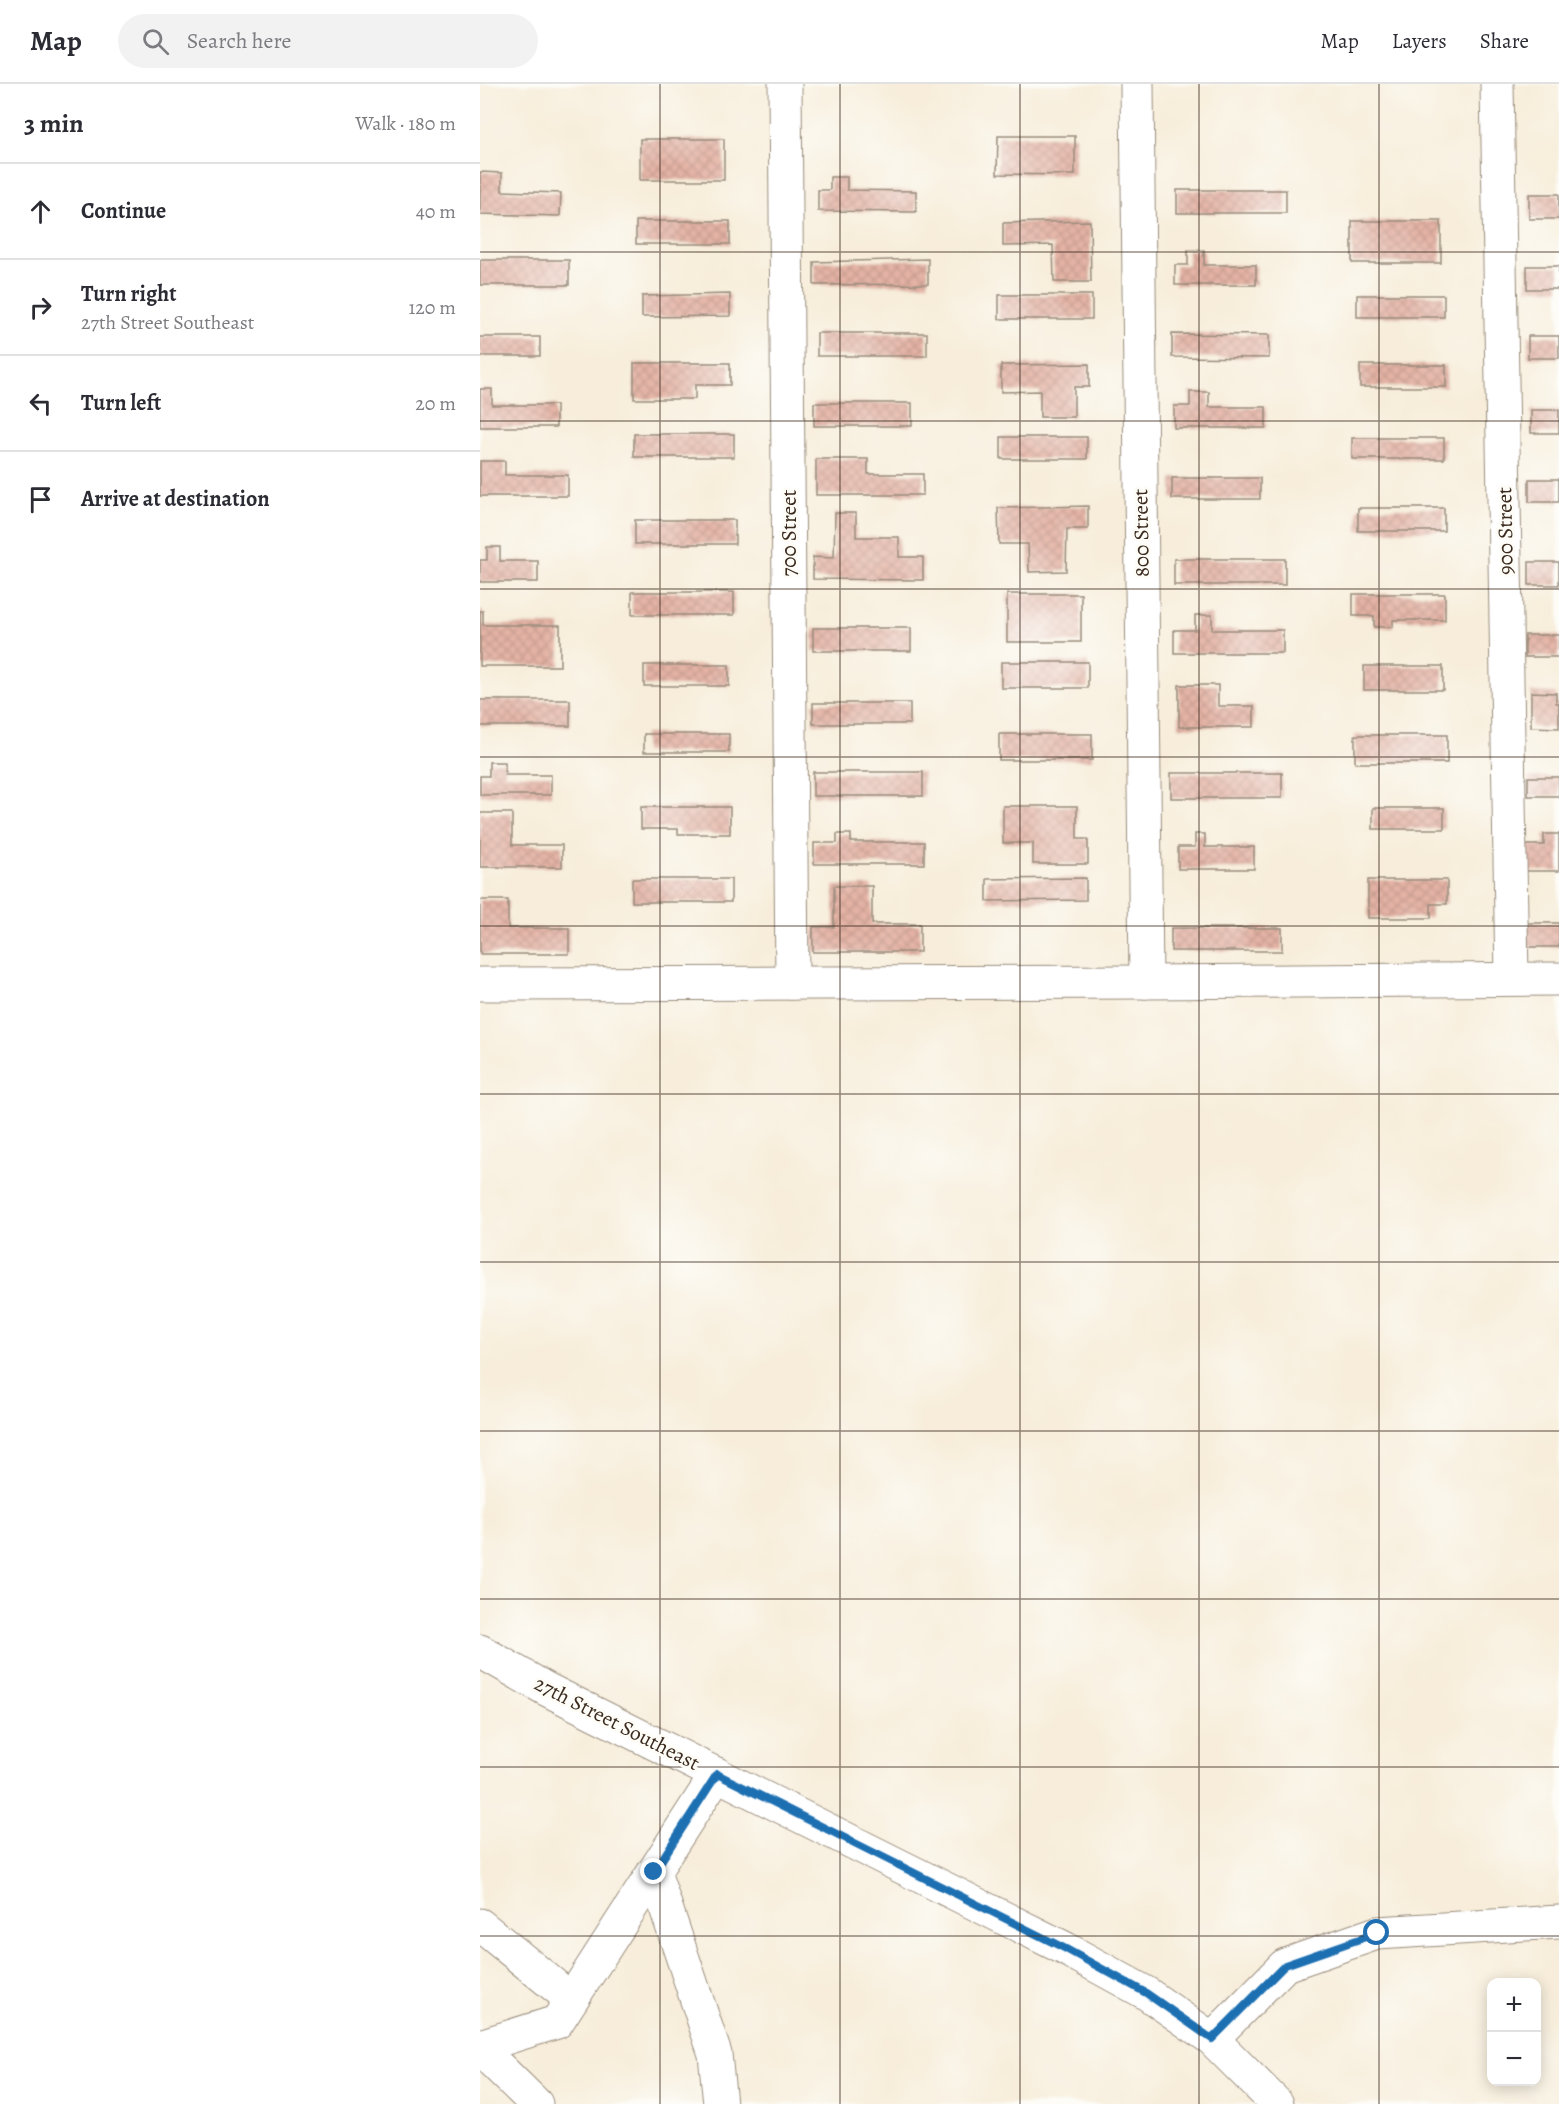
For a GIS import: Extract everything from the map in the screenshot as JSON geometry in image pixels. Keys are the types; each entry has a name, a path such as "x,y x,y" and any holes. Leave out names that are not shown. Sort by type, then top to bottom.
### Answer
{"street":[{"name":"700 Street","path":"785,84 792,983"},
{"name":"800 Street","path":"1137,84 1146,982"},
{"name":"900 Street","path":"1497,84 1512,978"},
{"path":"480,984 1559,978"},
{"name":"27th Street Southeast","path":"480,1651 546,1689 1066,1949 1146,1993 1212,2039 1277,2104"},
{"path":"536,2104 480,2048 557,2022 717,1774"},
{"path":"654,1872 715,2054 720,2104"},
{"path":"1212,2039 1285,1965 1377,1933 1559,1922"},
{"path":"480,1925 571,1999"}],"building":[{"path":"998,136 1075,136 1075,175 997,174"},
{"path":"640,139 724,139 724,180 640,180"},
{"path":"480,172 502,173 502,191 561,193 560,216 480,214"},
{"path":"830,177 847,177 847,190 916,191 916,212 818,211 818,190 830,190"},
{"path":"1177,190 1286,190 1286,213 1177,213"},
{"path":"1529,194 1559,194 1559,219 1529,219"},
{"path":"636,221 730,221 730,244 636,244"},
{"path":"1090,221 1091,282 1054,282 1053,245 1003,246 1003,223"},
{"path":"1352,221 1441,221 1441,263 1352,263"},
{"path":"1188,250 1204,250 1204,265 1256,265 1256,285 1175,285 1175,265 1188,265"},
{"path":"928,259 928,284 814,285 814,262"},
{"path":"480,260 569,260 569,285 480,285"},
{"path":"1527,266 1559,266 1559,289 1527,289"},
{"path":"730,294 730,316 642,317 642,296"},
{"path":"999,295 1092,295 1092,319 999,319"},
{"path":"1357,295 1444,295 1444,317 1357,317"},
{"path":"817,333 927,333 927,356 817,356"},
{"path":"1172,334 1269,335 1269,358 1172,357"},
{"path":"1528,336 1559,336 1559,358 1528,358"},
{"path":"480,337 540,337 540,356 480,356"},
{"path":"634,363 730,363 730,385 695,385 695,399 634,399"},
{"path":"1089,364 1089,387 1074,387 1074,417 1040,417 1040,391 1001,392 1001,365"},
{"path":"1360,365 1446,365 1446,387 1360,387"},
{"path":"480,389 492,389 492,405 556,405 556,427 480,427"},
{"path":"1190,392 1209,392 1209,407 1266,407 1266,428 1174,428 1174,406 1190,406"},
{"path":"814,403 912,403 912,426 814,426"},
{"path":"1531,410 1559,410 1559,433 1531,433"},
{"path":"634,434 734,434 734,457 634,457"},
{"path":"1001,437 1087,437 1087,459 1001,459"},
{"path":"1352,438 1444,438 1444,459 1352,459"},
{"path":"816,459 868,459 868,474 923,474 923,495 816,495"},
{"path":"480,461 505,461 505,475 568,475 568,496 480,496"},
{"path":"1172,478 1260,478 1260,499 1172,499"},
{"path":"1529,479 1559,479 1559,502 1529,502"},
{"path":"1088,506 1088,529 1067,529 1066,571 1029,572 1028,544 999,544 998,508"},
{"path":"1358,508 1444,508 1444,531 1358,531"},
{"path":"835,513 856,513 856,537 899,537 899,557 923,557 923,580 813,579 813,557 834,558"},
{"path":"635,520 735,520 735,544 635,544"},
{"path":"487,547 500,547 500,561 538,561 538,582 480,582 480,560 487,560"},
{"path":"1174,559 1285,559 1285,585 1174,585"},
{"path":"1529,562 1559,562 1559,585 1529,585"},
{"path":"632,592 734,592 734,615 632,615"},
{"path":"1007,594 1081,594 1081,642 1007,642"},
{"path":"1353,594 1445,594 1445,620 1393,620 1393,627 1374,627 1374,616 1353,616"},
{"path":"480,611 483,611 483,625 560,625 560,666 480,666"},
{"path":"1195,615 1212,615 1212,630 1283,630 1283,653 1174,653 1174,630 1195,630"},
{"path":"813,628 911,628 911,651 813,651"},
{"path":"1525,635 1559,635 1559,657 1525,657"},
{"path":"1001,662 1088,662 1088,688 1001,688"},
{"path":"644,665 729,665 729,686 644,686"},
{"path":"1364,666 1443,666 1443,690 1364,690"},
{"path":"1179,685 1218,685 1218,706 1254,706 1254,727 1179,727"},
{"path":"1531,692 1556,693 1556,703 1559,703 1559,728 1531,727"},
{"path":"480,700 570,700 570,726 480,726"},
{"path":"813,703 910,703 910,724 813,724"},
{"path":"644,734 729,734 729,752 644,752"},
{"path":"999,734 1092,734 1092,760 999,760"},
{"path":"1355,735 1447,735 1447,763 1355,763"},
{"path":"489,762 505,762 505,775 551,775 551,795 480,795 480,776 489,776"},
{"path":"813,772 923,772 923,796 813,796"},
{"path":"1171,773 1282,773 1282,798 1171,798"},
{"path":"1528,777 1559,777 1559,796 1528,796"},
{"path":"1003,806 1077,806 1077,839 1088,839 1088,864 1033,864 1033,843 1003,843"},
{"path":"641,807 730,807 730,834 678,834 678,829 641,829"},
{"path":"1373,808 1444,808 1444,829 1373,829"},
{"path":"480,813 512,813 512,845 562,845 562,867 480,867"},
{"path":"837,834 851,834 851,842 924,842 924,864 814,864 814,843 837,843"},
{"path":"1195,834 1205,834 1205,847 1254,847 1254,869 1178,869 1178,847 1195,847"},
{"path":"1544,834 1559,834 1559,871 1526,871 1526,845 1544,845"},
{"path":"1086,878 1086,900 987,901 987,879"},
{"path":"632,879 731,879 731,902 632,902"},
{"path":"1368,880 1447,880 1447,904 1431,904 1431,918 1368,918"},
{"path":"834,886 872,886 872,924 920,924 920,952 813,952 813,927 834,927"},
{"path":"480,900 508,900 508,928 569,928 569,954 480,954"},
{"path":"1525,923 1559,923 1559,947 1525,947"},
{"path":"1171,928 1282,928 1282,951 1171,951"}],"route":[{"path":"654,1872 717,1774 1066,1949 1146,1993 1212,2039 1285,1965 1377,1933"}]}
